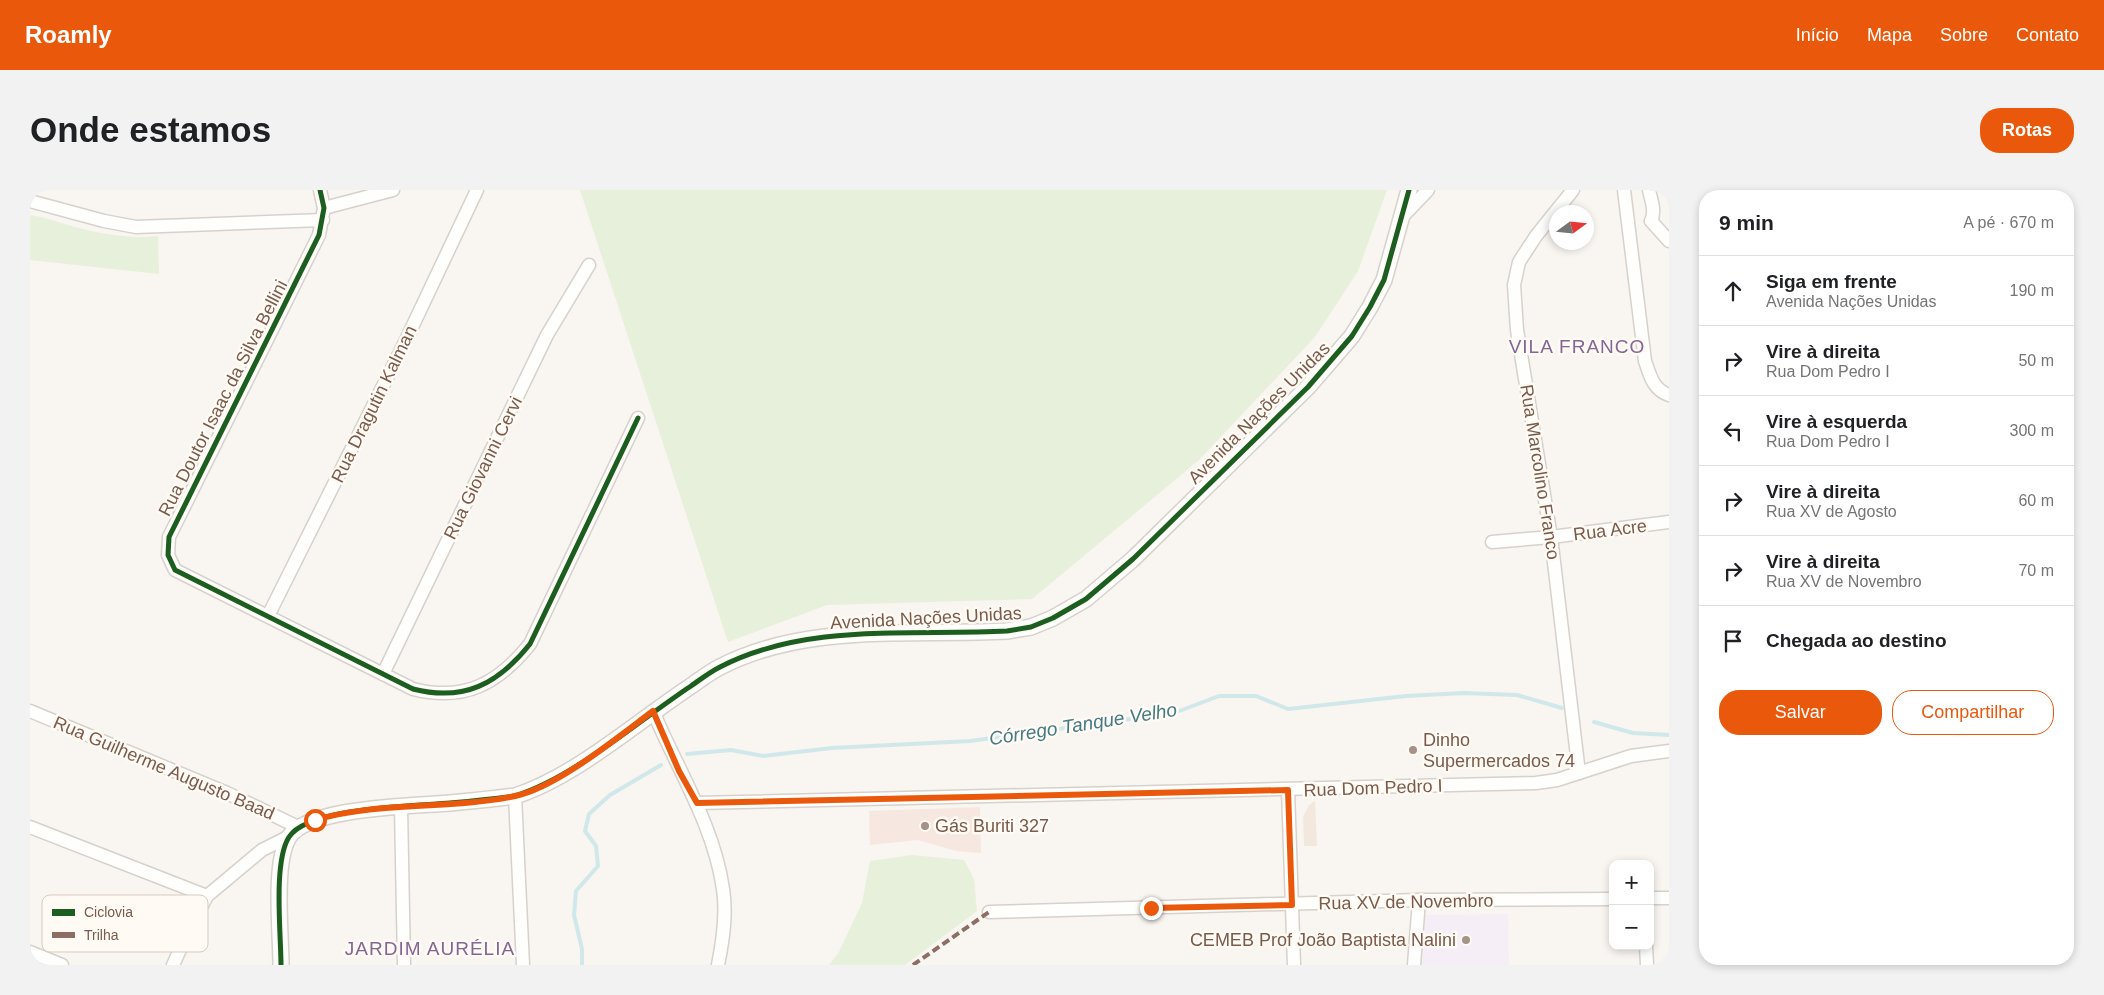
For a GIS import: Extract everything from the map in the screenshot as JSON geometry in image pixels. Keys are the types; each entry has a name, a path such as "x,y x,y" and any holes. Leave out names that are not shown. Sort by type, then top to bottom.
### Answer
{"street":[{"path":"320,190 323,214"},
{"path":"30,201 104,222 136,227 323,214 393,190"},
{"name":"Rua Dragutin Kalman","path":"268,616 406,340 477,190"},
{"name":"Avenida Nações Unidas","path":"293,832 329,816 515,796 533,790 565,772 719,667 767,648 828,635 1008,632 1031,627 1053,618 1086,599 1133,559 1308,387 1352,336 1384,280 1409,190"},
{"path":"1403,216 1428,190"},
{"name":"Rua Marcolino Franco","path":"1573,190 1536,236 1519,262 1514,285 1518,330 1551,537 1579,773"},
{"path":"1624,190 1645,361 1651,379 1665,393"},
{"path":"1649,190 1653,207 1651,221"},
{"name":"Rua Doutor Isaac da Silva Bellini","path":"323,214 319,235 312,250 169,537 168,554 175,570 413,689 432,694 450,694 475,687 499,676 514,664 530,644 638,418"},
{"path":"1628,216 1639,223 1651,221"},
{"path":"1651,221 1669,242"},
{"name":"Rua Giovanni Cervi","path":"383,674 547,335 589,265"},
{"name":"Rua Acre","path":"1492,542 1551,537 1669,522"},
{"name":"Rua Guilherme Augusto Baad","path":"30,711 227,792 293,832"},
{"path":"653,711 679,771 697,803 716,856 724,889 725,919 718,965"},
{"name":"Rua Dom Pedro I","path":"697,803 1536,784 1556,780 1631,756 1669,751"},
{"path":"1288,790 1294,965"},
{"path":"515,796 523,965"},
{"path":"401,807 404,965"},
{"path":"30,827 204,895"},
{"path":"208,895 262,850 293,832"},
{"path":"281,965 280,884 282,859 293,832"},
{"name":"Rua XV de Novembro","path":"989,912 1419,900 1609,898"},
{"path":"1654,898 1669,898"},
{"path":"1414,965 1419,900"},
{"path":"1646,950 1647,965"},
{"path":"30,952 62,965"},
{"path":"173,965 179,952"}],"shaded area":[{"path":"1315,801 1317,846 1304,846 1303,817 1309,805"},
{"name":"Gás Buriti 327","path":"980,807 981,853 956,851 918,840 870,845 869,811"},
{"name":"CEMEB Prof João Baptista Nalini","path":"1508,914 1509,965 1421,965 1425,915"}],"green space":[{"path":"580,190 1387,190 1358,271 1315,337 1199,460 1032,599 827,605 728,642"},
{"path":"30,215 105,233 131,237 158,236 159,274 30,260"},
{"path":"912,855 964,860 974,879 977,911 905,965 829,965 838,954 862,903 870,861"}],"waterway":[{"name":"Córrego Tanque Velho","path":"687,754 731,750 763,756 832,748 970,741 1174,713 1219,696 1256,696 1288,709 1406,696 1464,693 1517,695 1562,708"},
{"name":"Córrego Tanque Velho","path":"1594,722 1633,733 1669,735"},
{"name":"Córrego Tanque Velho","path":"582,965 582,949 574,915 576,891 598,866 596,846 585,831 589,814 610,795 661,765"}],"marked path":[{"path":"913,965 989,912"}],"cycle path":[{"path":"320,190 324,208 319,235 169,537 168,555 175,570 413,689 448,693 464,691 479,686 505,670 530,644 638,418"},
{"path":"281,965 279,880 284,848 289,837 300,827 317,819 389,807 515,796 560,776 606,747 709,673 753,653 788,643 824,637 861,634 1007,631 1031,627 1053,618 1086,599 1133,559 1308,387 1352,336 1384,280 1409,190"}],"place":[{"name":"Dinho Supermercados 74","path":"1413,750"},
{"name":"Gás Buriti 327","path":"925,826"},
{"name":"CEMEB Prof João Baptista Nalini","path":"1466,940"}],"district":[{"name":"VILA FRANCO","path":"1577,346"},
{"name":"JARDIM AURÉLIA","path":"430,948"}],"route":[{"path":"315,820 387,807 515,796 533,790 588,758 653,711 679,771 697,803 1288,790 1292,905 1151,908"}]}
